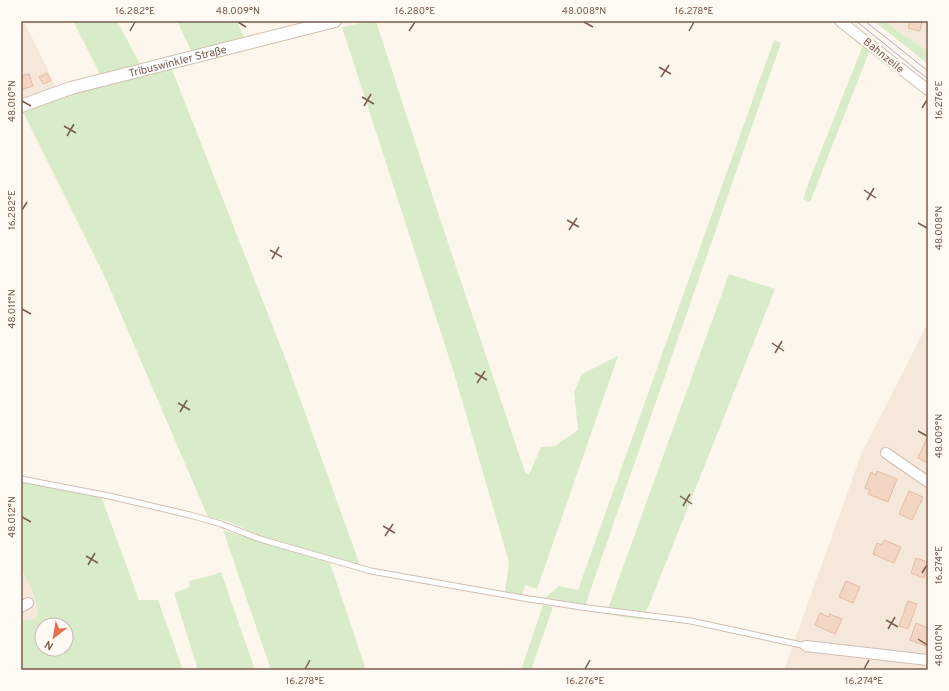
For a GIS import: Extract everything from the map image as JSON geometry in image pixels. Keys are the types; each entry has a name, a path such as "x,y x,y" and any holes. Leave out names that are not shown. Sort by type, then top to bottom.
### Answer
{"street":[{"name":"Tribuswinkler Straße","path":"21,106 71,88 335,21"},
{"name":"Bahnzeile","path":"840,21 928,90"},
{"path":"886,452 928,482"},
{"path":"806,646 928,660"}],"lane":[{"path":"21,479 109,496 190,515 221,524 260,539 371,571 588,608 690,620 806,646"}],"shaded area":[{"path":"24,21 61,97 21,112 21,22"},
{"path":"887,21 928,21 928,51 896,30"},
{"path":"928,323 928,670 784,670 862,452"},
{"path":"21,568 32,590 38,611 34,619 21,621"}],"green space":[{"path":"73,21 117,21 140,64 100,74"},
{"path":"177,21 237,21 245,39 192,52"},
{"path":"376,21 440,219 525,472 529,475 541,447 555,446 578,430 574,392 582,374 618,356 537,589 525,585 522,596 505,591 509,562 454,373 342,27"},
{"path":"874,21 887,21 896,30 928,51 928,64"},
{"path":"774,40 781,43 586,605 545,598 559,586 578,590"},
{"path":"863,45 870,50 810,202 803,199"},
{"path":"171,67 286,360 360,565 277,543 227,521 208,517 104,275 23,112 61,97"},
{"path":"729,274 775,289 643,620 606,614"},
{"path":"21,476 100,493 139,600 158,600 183,670 21,670 21,621 34,619 34,657 74,657 74,617 36,617 38,611 32,590 21,568"},
{"path":"223,530 330,563 366,670 271,670"},
{"path":"221,572 255,670 198,670 174,593 190,587 189,581"},
{"path":"543,605 553,607 531,670 521,670"}],"building":[{"path":"910,21 922,21 920,31 908,28"},
{"path":"47,73 51,81 43,84 39,77"},
{"path":"29,74 33,86 21,90 21,76"},
{"path":"928,436 928,463 918,458"},
{"path":"877,471 897,479 888,502 868,494 870,490 865,488 871,472 876,475"},
{"path":"909,491 923,497 912,520 899,514"},
{"path":"884,540 901,547 894,563 873,554 877,543 882,545"},
{"path":"916,558 928,562 924,578 911,573"},
{"path":"846,581 860,587 853,603 839,597"},
{"path":"908,601 917,604 908,629 899,626"},
{"path":"820,613 829,617 830,614 842,619 835,634 815,625"},
{"path":"916,623 928,628 928,647 910,640"}],"tram line":[{"path":"856,21 928,79"},
{"path":"865,21 928,71"}]}
